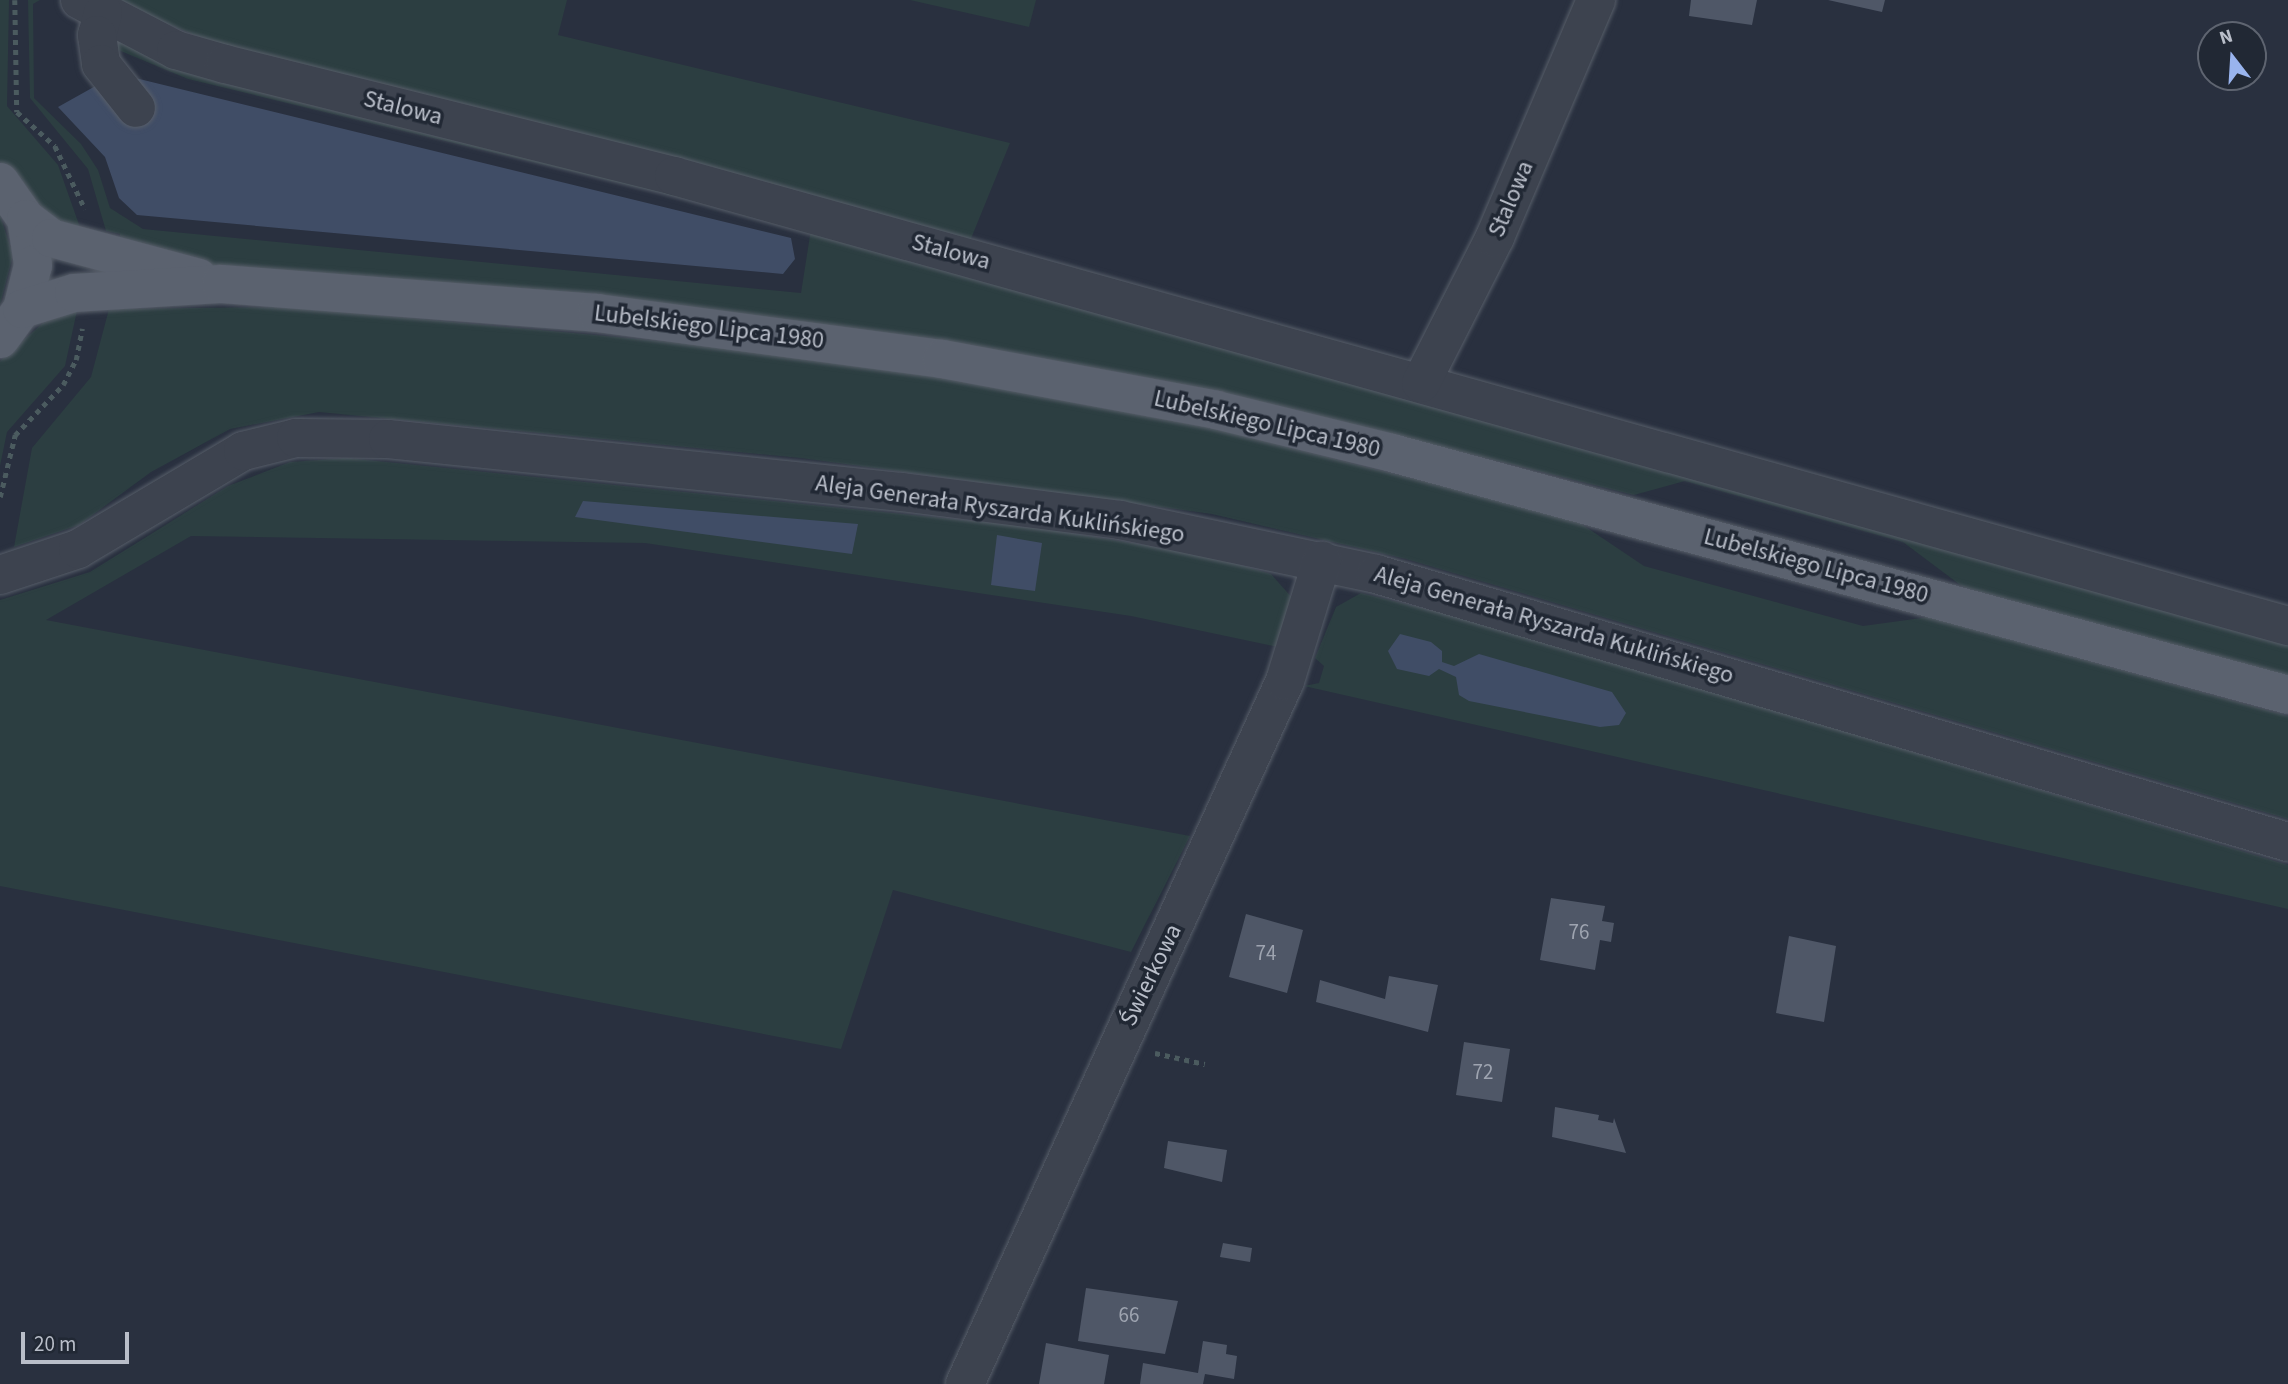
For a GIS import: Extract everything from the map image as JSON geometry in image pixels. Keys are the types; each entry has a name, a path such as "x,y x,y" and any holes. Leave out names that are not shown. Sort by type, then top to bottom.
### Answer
{"main road":[{"path":"0,182 26,219 33,265 11,324"},
{"name":"Lubelskiego Lipca 1980","path":"26,219 51,238 221,284"},
{"name":"Lubelskiego Lipca 1980","path":"11,324 74,293 221,284 727,327 1130,393 1403,455 2288,695"}],"street":[{"name":"Stalowa","path":"92,7 176,50 225,64 674,176 1421,383 1495,237 1596,0"},
{"path":"92,7 102,64 136,108"},
{"path":"1421,383 2288,626"},
{"name":"Aleja Generała Ryszarda Kuklińskiego","path":"0,575 78,549 243,451 296,438 340,437 914,494 1120,520 1322,561 2288,842"},
{"name":"Świerkowa","path":"965,1384 1284,681 1322,561"}],"path":[{"path":"1117,1044 1205,1064"}],"shaded area":[{"path":"0,0 9,0 7,106 58,165 83,236 46,219 0,162"},
{"path":"28,0 40,0 33,4 34,98 81,144 98,170 110,208 143,229 801,293 811,229 188,79 116,49 118,41 193,70 816,224 2288,641 2288,676 1963,587 1903,542 1685,481 1634,495 1385,433 925,338 661,304 174,262 121,246 120,234 106,231 88,169 30,98"},
{"path":"109,0 567,0 558,35 1010,143 970,241 214,43"},
{"path":"910,0 1036,0 1029,27"},
{"path":"0,215 13,255 0,305"},
{"path":"78,306 65,366 7,432 0,466 0,361 53,314"},
{"path":"289,307 869,360 1199,425 1574,519 1644,566 1863,626 1929,617 2288,716 2288,819 1406,559 1212,514 801,458 319,412 230,429 151,472 79,525 14,547 32,448 91,377 109,309"},
{"path":"347,458 1032,527 1207,555 1271,574 1294,600 1278,647 1131,616 645,543 191,536 46,620 1190,836 1131,952 893,890 841,1049 0,886 0,600 90,572 228,486 290,462"},
{"path":"1361,593 1495,626 2288,865 2288,909 1304,686 1319,683 1324,666 1315,658 1336,607"}],"water":[{"path":"127,76 791,238 795,259 783,274 137,215 119,198 105,157 58,107 108,79"},
{"path":"583,501 858,524 852,554 575,517"},
{"path":"997,535 1042,543 1035,591 991,585"},
{"path":"1400,634 1431,642 1442,651 1442,662 1454,666 1479,654 1612,692 1626,713 1619,725 1600,727 1469,701 1459,695 1456,677 1439,669 1429,676 1397,669 1388,651"}],"building":[{"path":"1691,0 1757,0 1752,25 1689,16"},
{"path":"1828,0 1885,0 1882,12"},
{"path":"1551,898 1605,906 1602,921 1614,923 1611,942 1600,940 1595,970 1540,960"},
{"path":"1246,914 1303,930 1287,993 1229,977"},
{"path":"1789,936 1836,946 1824,1022 1776,1013"},
{"path":"1389,976 1438,985 1428,1032 1316,1002 1320,980 1385,999"},
{"path":"1464,1042 1510,1049 1502,1102 1456,1095"},
{"path":"1555,1107 1599,1115 1598,1120 1613,1123 1614,1118 1626,1153 1552,1137"},
{"path":"1168,1141 1227,1150 1222,1182 1164,1168"},
{"path":"1223,1243 1252,1248 1250,1262 1220,1257"},
{"path":"1086,1288 1178,1301 1165,1354 1078,1341"},
{"path":"1203,1341 1227,1345 1226,1354 1237,1356 1234,1379 1205,1374 1203,1384 1140,1384 1143,1363 1198,1373"},
{"path":"1046,1343 1109,1355 1104,1384 1039,1384"}]}
